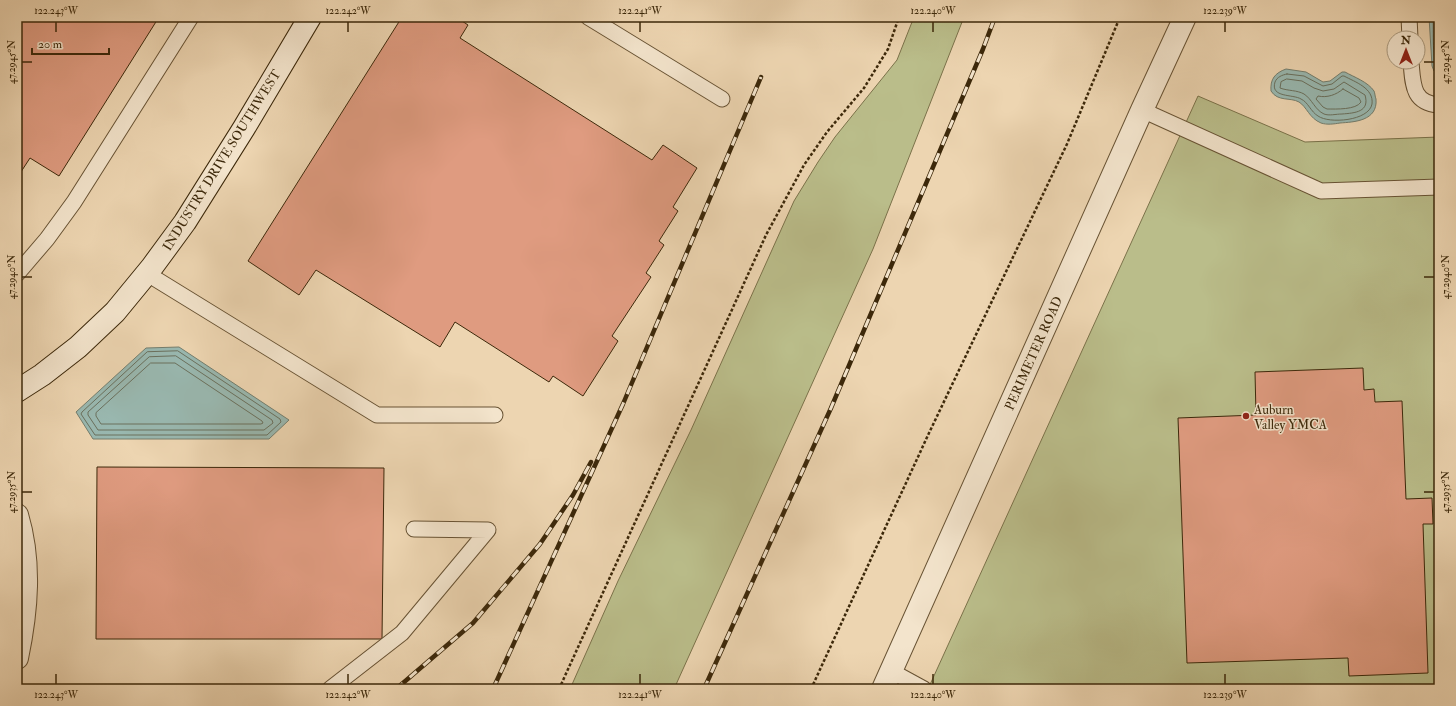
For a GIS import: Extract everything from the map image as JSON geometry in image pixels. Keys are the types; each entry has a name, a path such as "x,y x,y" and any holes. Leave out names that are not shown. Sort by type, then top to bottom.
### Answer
{"street":[{"name":"INDUSTRY DRIVE SOUTHWEST","path":"17,391 42,375 78,347 115,312 146,274 189,216 244,128 310,17"},
{"name":"PERIMETER ROAD","path":"887,680 1185,17"},
{"path":"17,515 24,550 26,578 25,609 17,658"}],"lane":[{"path":"17,274 47,239 74,202 191,17"},
{"path":"588,17 722,99"},
{"path":"1409,17 1410,30"},
{"path":"1412,70 1415,90 1418,96 1424,101 1439,105"},
{"path":"1142,110 1321,191 1439,187"},
{"path":"146,274 376,415 495,415"},
{"path":"330,689 402,633 488,530 414,529"},
{"path":"887,680 924,689"}],"path":[{"path":"559,689 766,235 804,165 827,132 864,88 888,49 899,17"},
{"path":"812,689 929,433 1067,144 1120,17"}],"green space":[{"path":"914,17 964,17 873,249 674,689 570,689 618,581 691,430 794,201 835,137 897,60"},
{"name":"Auburn Valley YMCA","path":"1198,96 1305,142 1439,137 1439,689 928,689"}],"water":[{"path":"1429,17 1439,17 1439,76 1434,71 1432,66"},
{"path":"1286,69 1306,72 1323,82 1330,81 1342,72 1345,72 1365,82 1374,91 1376,106 1369,116 1358,121 1330,124 1321,123 1317,121 1299,102 1277,97 1271,91 1271,83 1274,77 1279,72"},
{"path":"179,347 289,420 269,439 93,439 76,412 146,348"}],"building":[{"path":"17,17 159,17 59,176 30,158 17,178"},
{"path":"402,17 456,17 468,25 460,38 652,160 663,145 697,168 673,207 678,211 659,241 664,245 646,273 651,277 612,336 618,341 583,396 553,376 549,382 455,322 440,347 316,270 299,295 248,261"},
{"path":"1363,368 1364,390 1374,389 1375,402 1402,401 1406,499 1432,498 1433,524 1423,524 1428,673 1349,676 1348,658 1187,663 1178,418 1256,415 1255,372"},
{"path":"97,467 384,468 382,639 96,639"}],"railway":[{"path":"704,689 831,408 983,49 995,17"},
{"path":"493,689 623,404 761,77"},
{"path":"396,689 473,623 540,544 573,495 591,462"}],"place":[{"name":"Auburn Valley YMCA","path":"1246,416"}]}
